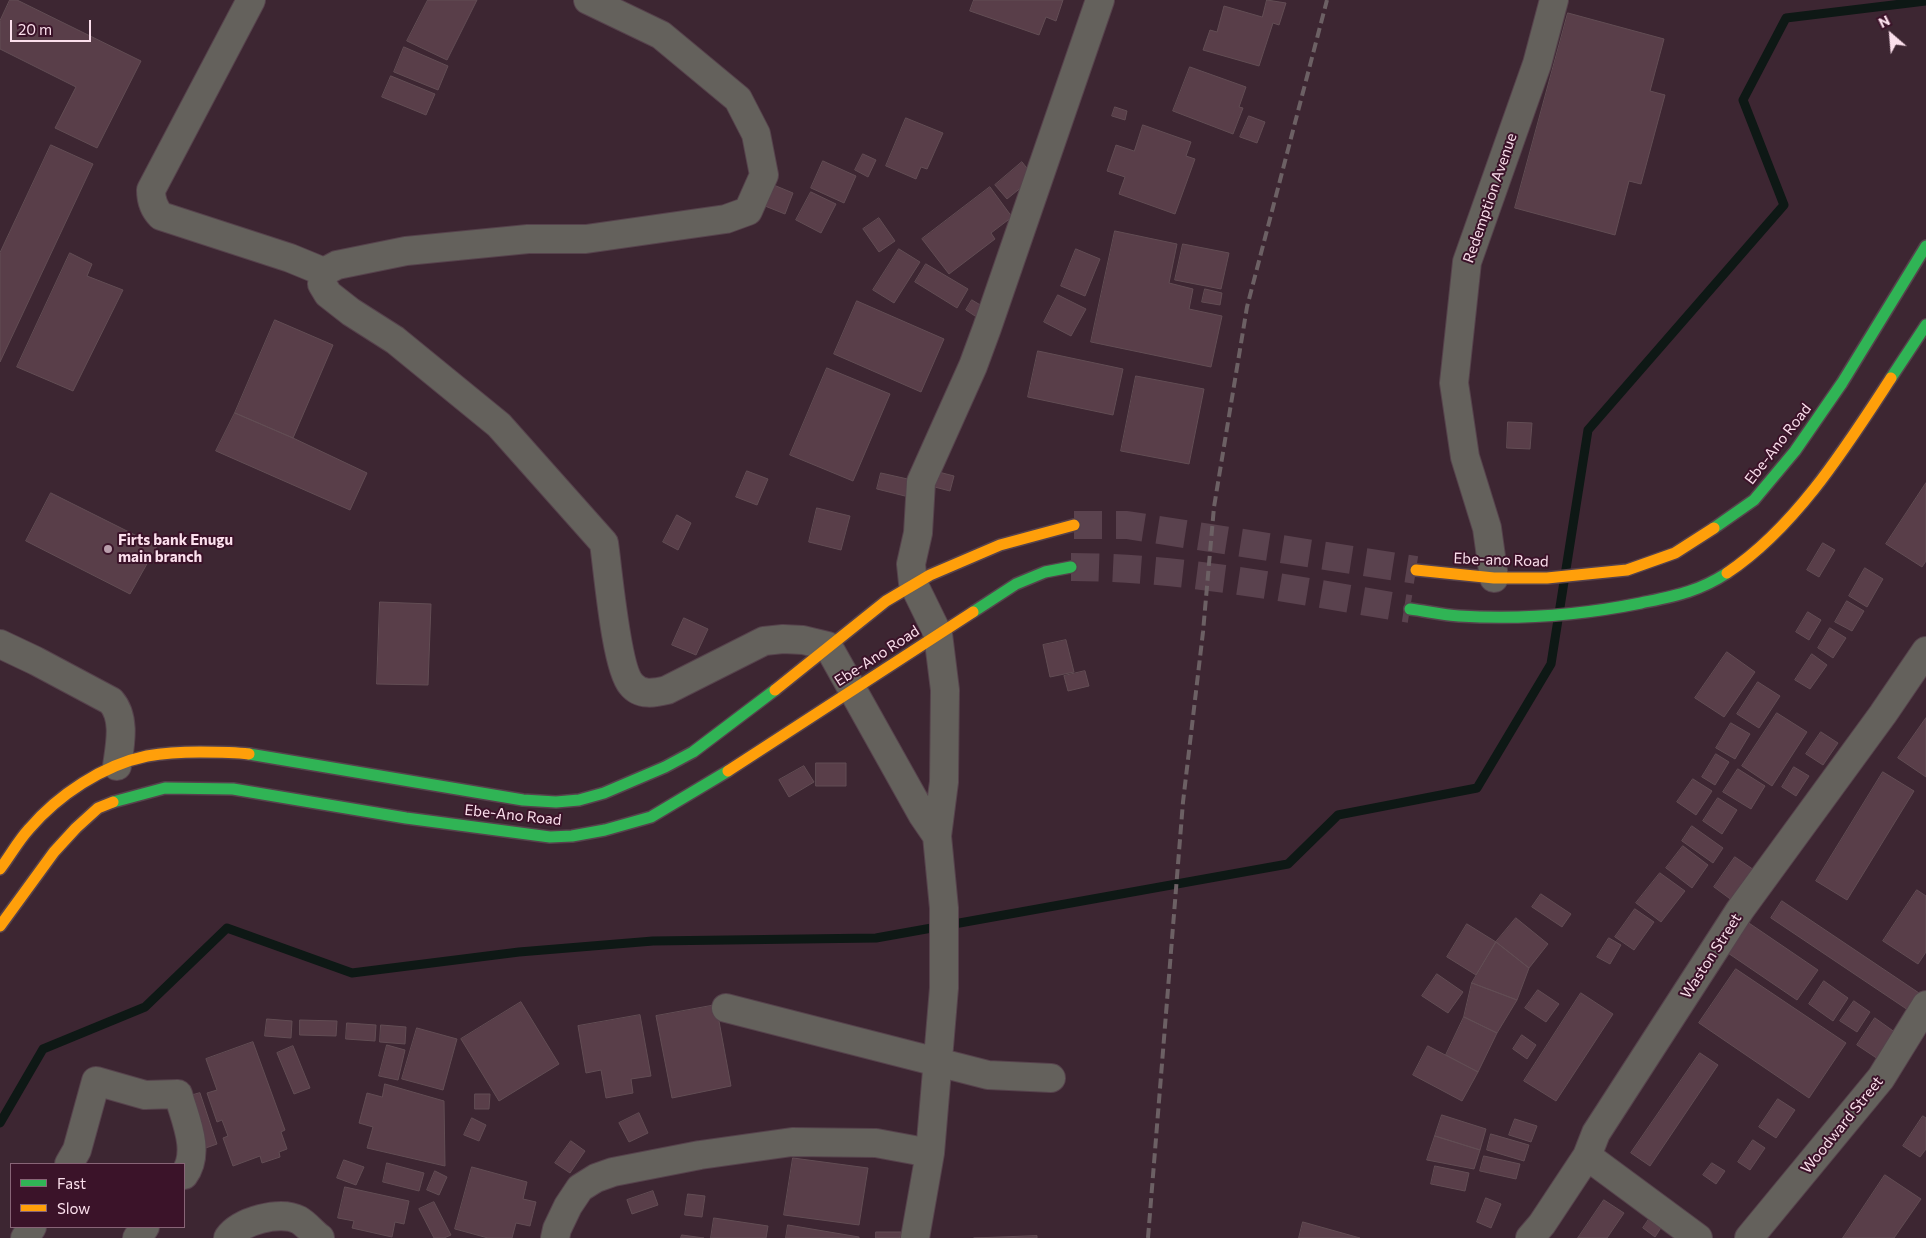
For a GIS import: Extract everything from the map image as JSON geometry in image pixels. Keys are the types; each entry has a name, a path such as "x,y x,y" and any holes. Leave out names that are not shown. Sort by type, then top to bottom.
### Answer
{"main road":[{"name":"Ebe-Ano Road","path":"1584,574 1627,570 1675,553 1709,532 1754,500 1795,451 1842,384 1926,246"},
{"path":"1410,609 1457,616 1540,617 1562,615 1616,608 1686,594 1718,579 1748,559 1794,512 1838,458 1926,324"},
{"name":"Ebe-Ano Road","path":"0,869 32,824 54,804 85,782 117,766 146,756 191,752 235,752 523,800 556,802 579,800 604,793 664,767 692,752 732,724 828,646 913,583 980,553 1038,533 1074,525"},
{"name":"Ebe-Ano Road","path":"0,926 54,852 98,808 125,798 165,788 233,789 406,818 550,837 572,836 605,830 651,817 714,780 1016,584 1045,572 1071,567"},
{"name":"Ebe-ano Road","path":"1416,570 1494,578 1547,578 1584,574"}],"street":[{"path":"251,0 151,190 151,197 157,212 161,216 290,258 324,272"},
{"path":"588,0 661,35 738,99 756,134 764,175 748,211 726,219 586,239 528,239 406,252 330,267 324,272 322,284 328,294 351,312 395,340 499,425 571,507 600,536 604,543 614,617 625,674 632,686 653,694 667,690 764,641 783,639 803,640 828,646 922,814 937,836"},
{"path":"916,1238 930,1152 936,1062 944,988 944,908 937,836 945,764 945,690 938,634 913,583 911,564 918,533 921,482 973,366 1100,0"},
{"name":"Redemption Avenue","path":"1494,578 1487,528 1465,457 1454,383 1467,262 1537,64 1554,0"},
{"path":"0,644 111,701 117,708 120,724 117,766"},
{"name":"Waston Street","path":"1530,1238 1542,1224 1587,1156 1601,1124 1740,910 1883,714 1926,651"},
{"name":"Woodward Street","path":"1749,1238 1881,1078 1926,1005"},
{"path":"726,1008 988,1075 1051,1078"},
{"path":"70,1163 77,1150 96,1081 145,1095 178,1094 193,1147 188,1170 185,1174"},
{"path":"555,1238 557,1229 568,1206 580,1188 596,1178 612,1172 700,1155 792,1142 876,1143 930,1152"},
{"path":"1587,1156 1698,1238"},
{"path":"228,1238 234,1230 270,1216 299,1220 320,1238"}],"building":[{"path":"10,0 17,0 141,61 97,148 55,128 76,87 0,49 0,21"},
{"path":"428,0 477,0 447,60 407,41"},
{"path":"974,0 1063,0 1056,21 1046,17 1039,35 970,11"},
{"path":"1267,0 1286,3 1279,25 1273,23 1259,66 1203,50 1210,30 1217,32 1224,6 1262,17"},
{"path":"1568,13 1664,39 1650,91 1665,95 1641,184 1629,181 1615,235 1515,208"},
{"path":"404,47 448,66 438,90 394,72"},
{"path":"1190,67 1246,87 1239,107 1243,108 1233,134 1173,111"},
{"path":"391,76 435,94 426,115 382,97"},
{"path":"1115,107 1127,111 1125,120 1112,116"},
{"path":"1249,116 1265,122 1257,143 1240,137"},
{"path":"906,118 943,133 927,169 921,167 916,179 886,166"},
{"path":"1143,125 1191,142 1186,156 1195,159 1175,214 1119,194 1125,177 1107,171 1116,145 1134,151"},
{"path":"51,145 93,164 0,362 0,253"},
{"path":"863,154 876,160 868,177 855,170"},
{"path":"823,161 856,176 844,203 811,188"},
{"path":"1022,162 1034,177 1007,199 995,185"},
{"path":"764,181 793,193 785,214 755,202"},
{"path":"990,187 1012,217 991,233 995,239 949,274 922,239"},
{"path":"811,192 836,204 821,233 796,220"},
{"path":"879,218 895,241 879,252 863,229"},
{"path":"1115,231 1177,244 1169,283 1193,289 1189,309 1222,316 1211,367 1091,342"},
{"path":"1183,244 1229,253 1221,289 1175,280"},
{"path":"899,249 920,262 894,303 873,290"},
{"path":"1076,249 1100,259 1085,296 1061,286"},
{"path":"70,253 92,264 87,276 123,290 73,391 17,367"},
{"path":"926,264 968,289 957,308 915,282"},
{"path":"1205,289 1222,293 1220,305 1202,302"},
{"path":"1058,295 1086,309 1071,336 1044,322"},
{"path":"972,300 987,309 981,320 966,310"},
{"path":"857,301 944,339 921,392 834,354"},
{"path":"275,320 333,345 293,438 235,413"},
{"path":"1038,351 1123,369 1113,415 1028,397"},
{"path":"827,368 890,394 853,481 790,455"},
{"path":"1136,376 1204,389 1189,464 1121,451"},
{"path":"235,413 367,473 350,510 216,451"},
{"path":"1508,422 1532,423 1530,449 1507,448"},
{"path":"931,470 954,476 950,491 927,485"},
{"path":"747,471 768,479 757,505 736,497"},
{"path":"881,473 912,480 909,497 877,489"},
{"path":"1926,483 1926,561 1922,567 1886,544"},
{"path":"51,493 157,546 130,594 26,541"},
{"path":"817,508 850,516 841,550 809,542"},
{"path":"677,515 691,523 678,550 663,542"},
{"path":"1823,543 1835,550 1819,577 1807,570"},
{"path":"1865,568 1883,579 1867,607 1849,596"},
{"path":"1847,601 1864,611 1852,631 1835,622"},
{"path":"380,602 431,604 428,685 377,684"},
{"path":"1808,612 1821,620 1809,640 1796,632"},
{"path":"684,618 708,629 696,655 672,645"},
{"path":"1830,628 1846,638 1833,658 1818,648"},
{"path":"1066,640 1074,672 1050,677 1043,645"},
{"path":"1727,652 1755,672 1724,717 1695,698"},
{"path":"1812,654 1827,665 1810,689 1795,680"},
{"path":"1085,671 1089,686 1068,691 1064,676"},
{"path":"1758,682 1780,696 1759,728 1737,714"},
{"path":"1777,713 1807,732 1772,786 1742,766"},
{"path":"1926,718 1926,777 1898,758"},
{"path":"1731,723 1750,734 1735,759 1716,748"},
{"path":"1821,732 1838,743 1823,765 1806,754"},
{"path":"1716,754 1729,762 1715,785 1702,777"},
{"path":"816,763 846,763 846,786 816,786"},
{"path":"804,766 814,782 789,797 779,780"},
{"path":"1794,767 1809,776 1796,796 1782,787"},
{"path":"1738,769 1765,786 1751,809 1723,792"},
{"path":"1883,772 1914,791 1847,900 1816,881"},
{"path":"1693,779 1712,791 1696,815 1677,802"},
{"path":"1718,798 1737,810 1722,834 1703,821"},
{"path":"1692,826 1723,848 1713,863 1682,841"},
{"path":"1683,846 1708,865 1692,888 1666,868"},
{"path":"1735,857 1754,870 1733,901 1714,887"},
{"path":"1660,873 1685,891 1661,922 1636,903"},
{"path":"1917,890 1926,896 1926,952 1918,964 1883,941"},
{"path":"1541,894 1571,914 1562,927 1532,907"},
{"path":"1782,901 1919,993 1908,1010 1771,918"},
{"path":"1635,909 1654,922 1634,950 1615,937"},
{"path":"1516,918 1548,944 1529,968 1496,942"},
{"path":"1743,919 1818,970 1797,1000 1722,949"},
{"path":"1467,924 1496,942 1476,975 1447,957"},
{"path":"1609,938 1621,945 1610,964 1597,957"},
{"path":"1496,942 1529,968 1517,1000 1472,983"},
{"path":"1736,969 1846,1043 1809,1098 1699,1023"},
{"path":"1437,974 1463,992 1448,1013 1422,996"},
{"path":"1824,981 1848,998 1833,1021 1809,1004"},
{"path":"1472,983 1517,1000 1497,1033 1464,1017"},
{"path":"1538,990 1559,1004 1546,1022 1525,1008"},
{"path":"1581,993 1613,1014 1556,1101 1524,1081"},
{"path":"1854,1001 1870,1012 1857,1032 1840,1021"},
{"path":"521,1002 559,1064 499,1101 461,1039"},
{"path":"716,1005 731,1086 672,1098 656,1016"},
{"path":"640,1015 651,1076 631,1079 633,1093 606,1098 601,1070 586,1073 578,1026"},
{"path":"1464,1017 1497,1033 1478,1072 1446,1055"},
{"path":"1875,1018 1896,1033 1878,1059 1857,1045"},
{"path":"267,1019 292,1021 291,1038 265,1036"},
{"path":"300,1020 337,1021 336,1036 300,1035"},
{"path":"347,1023 376,1025 375,1041 346,1039"},
{"path":"381,1025 406,1027 405,1044 380,1042"},
{"path":"417,1028 457,1039 443,1090 402,1079"},
{"path":"1522,1035 1536,1045 1527,1059 1513,1049"},
{"path":"253,1042 285,1130 281,1132 287,1149 279,1152 280,1157 262,1163 260,1156 233,1166 223,1138 228,1136 222,1120 217,1122 207,1093 217,1090 206,1059"},
{"path":"387,1045 405,1050 398,1080 379,1076"},
{"path":"293,1046 310,1088 294,1094 277,1053"},
{"path":"1428,1046 1478,1072 1462,1101 1413,1075"},
{"path":"1700,1053 1718,1065 1650,1166 1631,1153"},
{"path":"385,1084 444,1101 445,1166 367,1148 373,1127 359,1123 367,1093 382,1097"},
{"path":"200,1093 217,1144 200,1150 183,1098"},
{"path":"475,1094 490,1094 489,1109 475,1109"},
{"path":"1778,1099 1795,1110 1776,1138 1759,1127"},
{"path":"639,1113 648,1133 629,1142 619,1123"},
{"path":"1442,1115 1486,1129 1480,1150 1435,1136"},
{"path":"1923,1116 1926,1118 1926,1149 1920,1157 1903,1146"},
{"path":"472,1118 486,1125 479,1141 464,1135"},
{"path":"1515,1119 1537,1126 1531,1142 1509,1135"},
{"path":"1491,1134 1529,1145 1524,1161 1487,1150"},
{"path":"1435,1136 1480,1150 1474,1169 1427,1160"},
{"path":"1753,1140 1765,1148 1750,1170 1738,1162"},
{"path":"571,1141 585,1151 570,1173 555,1163"},
{"path":"1484,1156 1520,1164 1516,1179 1480,1171"},
{"path":"793,1158 868,1168 859,1225 784,1215"},
{"path":"344,1160 364,1167 356,1185 337,1178"},
{"path":"387,1163 424,1173 419,1191 383,1182"},
{"path":"1712,1163 1725,1171 1716,1184 1703,1175"},
{"path":"1435,1166 1469,1173 1465,1191 1431,1184"},
{"path":"472,1167 527,1182 523,1199 536,1202 530,1226 516,1223 512,1238 488,1238 455,1229"},
{"path":"435,1171 447,1177 439,1195 427,1190"},
{"path":"1885,1175 1921,1199 1894,1238 1843,1238"},
{"path":"345,1187 409,1201 404,1224 395,1222 392,1237 352,1228 354,1221 338,1218"},
{"path":"653,1191 658,1205 632,1214 627,1200"},
{"path":"688,1194 705,1196 702,1217 685,1215"},
{"path":"1486,1198 1501,1204 1491,1228 1477,1222"},
{"path":"1604,1200 1624,1213 1607,1238 1578,1238"},
{"path":"434,1202 451,1235 444,1238 434,1238 419,1209"},
{"path":"1654,1212 1666,1220 1655,1237 1643,1228"},
{"path":"714,1218 768,1226 766,1238 711,1238"},
{"path":"1303,1222 1360,1238 1299,1238"},
{"path":"788,1225 859,1237 859,1238 786,1238"},
{"path":"876,1232 901,1232 900,1238 876,1238"},
{"path":"682,1235 704,1238 681,1238"},
{"path":"1037,1236 1037,1238 974,1238"}],"waterway":[{"path":"0,1123 43,1049 145,1007 227,928 352,973 519,952 653,941 876,938 1288,864 1338,815 1477,788 1551,664 1588,430 1784,205 1743,100 1786,18 1926,1"}],"tunnel":[{"path":"1074,525 1127,525 1416,570"},
{"path":"1071,567 1156,571 1241,581 1410,609"}],"railway":[{"path":"1148,1238 1183,802 1203,632 1214,507 1247,307 1327,0"}],"traffic: fast":[{"path":"1714,528 1754,500 1795,451 1842,383 1926,246"},
{"path":"1891,378 1926,325"},
{"path":"973,612 1016,584 1045,572 1071,567"},
{"path":"1410,609 1482,617 1550,616 1618,607 1675,595 1706,585 1727,573"},
{"path":"249,754 523,800 556,802 579,800 604,793 665,767 693,752 775,690"},
{"path":"113,802 165,788 233,789 406,818 550,837 572,836 605,830 651,817 728,771"}],"traffic: slow":[{"path":"1727,573 1775,533 1797,509 1838,458 1891,378"},
{"path":"775,690 886,601 930,575 1000,545 1074,525"},
{"path":"1416,570 1494,578 1547,578 1627,570 1675,553 1714,528"},
{"path":"728,771 973,612"},
{"path":"0,869 25,834 53,805 82,783 114,766 130,760 166,753 231,752 249,754"},
{"path":"0,926 54,852 98,808 113,802"}],"place":[{"name":"Firts bank Enugu main branch","path":"108,549"}]}
